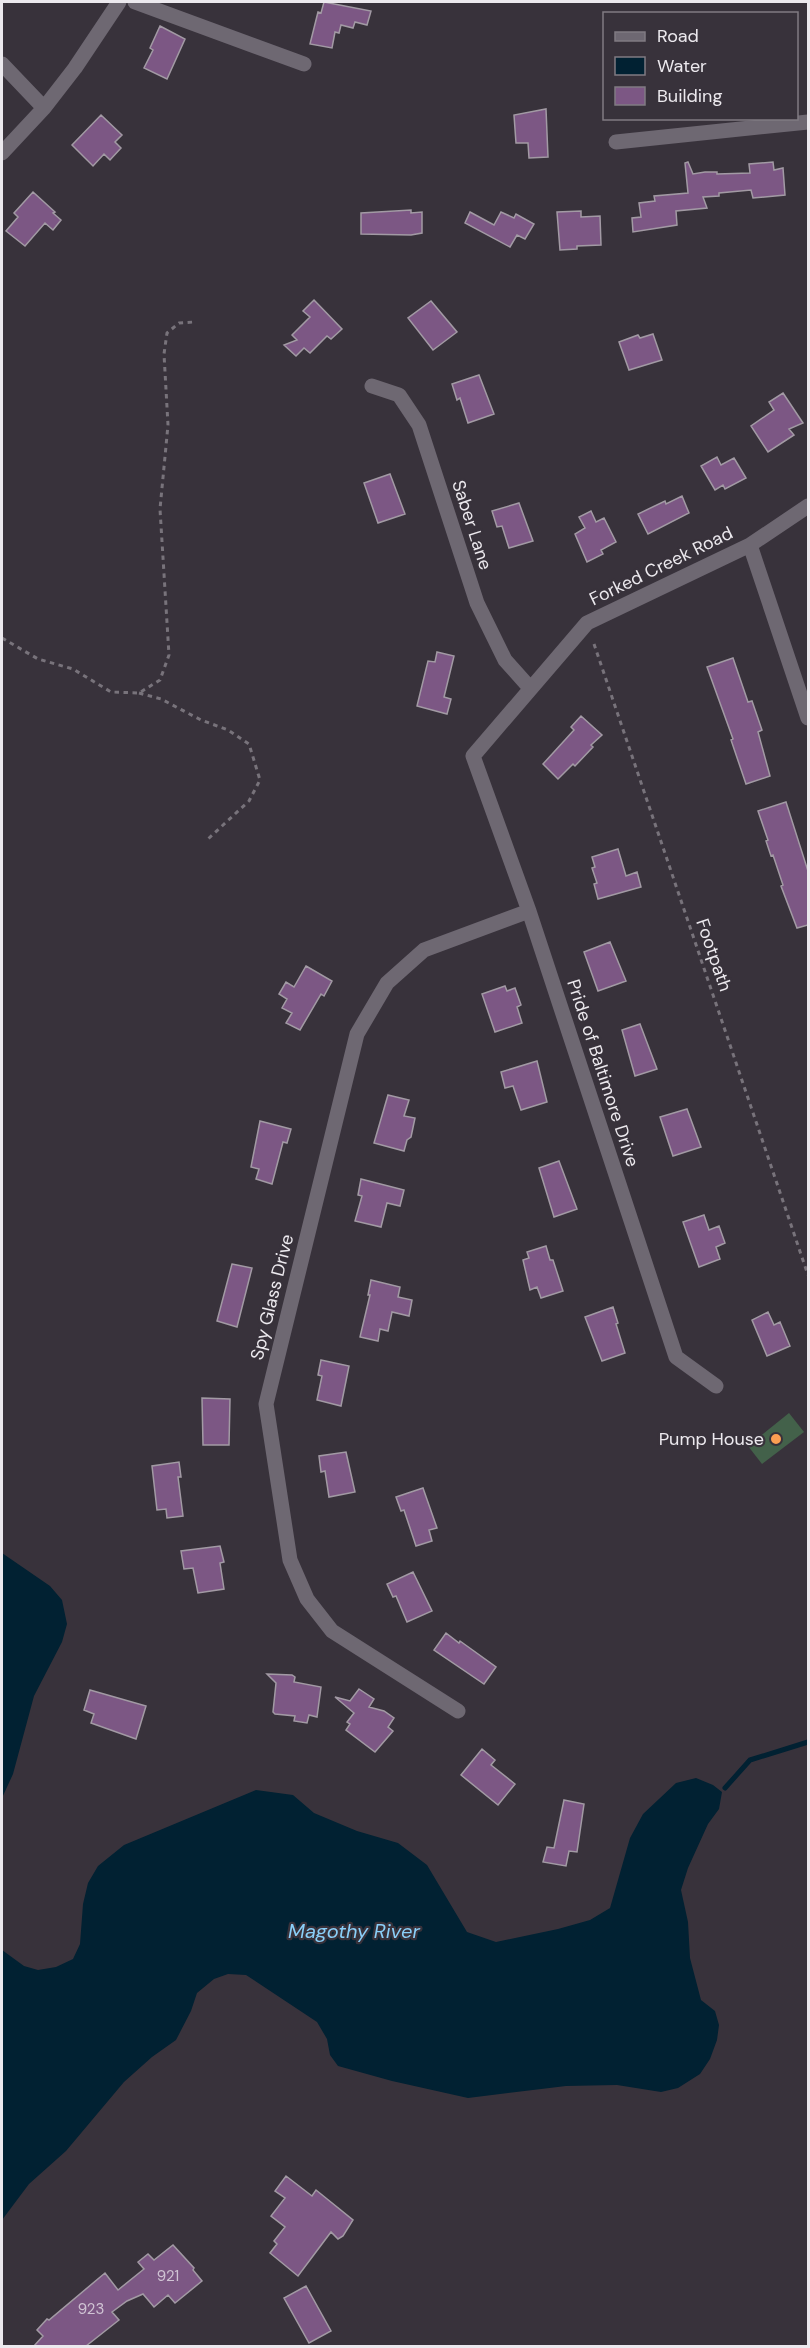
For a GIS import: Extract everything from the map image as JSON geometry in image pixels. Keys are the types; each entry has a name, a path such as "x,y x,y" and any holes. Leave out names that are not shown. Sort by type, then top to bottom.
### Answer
{"street":[{"path":"2,153 44,108 75,68 119,2"},
{"path":"135,2 304,64"},
{"path":"2,64 44,108"},
{"path":"616,142 808,122"},
{"name":"Saber Lane","path":"372,387 399,395 419,425 477,603 505,660 530,688"},
{"name":"Forked Creek Road","path":"472,756 586,623 750,545 808,506"},
{"path":"750,545 808,718"},
{"name":"Pride of Baltimore Drive","path":"472,756 529,911 676,1357 716,1386"},
{"name":"Spy Glass Drive","path":"458,1711 332,1631 307,1599 290,1560 266,1404 357,1034 387,983 424,950 529,911"}],"path":[{"path":"139,693 160,680 169,655 160,509 168,425 164,354 167,333 178,323 194,322"},
{"path":"2,638 38,659 73,669 111,692 139,693 161,699 201,720 228,730 249,744 260,780 249,801 208,839"},
{"name":"Footpath","path":"594,644 808,1275"}],"green space":[{"name":"Pump House","path":"789,1413 804,1432 762,1464 748,1446"}],"water":[{"path":"2,1553 50,1586 62,1600 67,1624 62,1642 34,1696 13,1774 2,1798"},
{"name":"Magothy River","path":"696,1778 713,1785 722,1792 719,1809 708,1824 688,1868 681,1890 688,1922 690,1958 701,2000 715,2011 719,2025 717,2040 710,2059 700,2074 678,2088 661,2092 617,2085 566,2086 468,2098 338,2066 330,2055 327,2039 317,2022 246,1975 228,1974 214,1979 197,1993 191,2011 176,2040 152,2057 124,2082 66,2151 29,2184 2,2220 2,1950 24,1966 38,1970 56,1967 73,1959 80,1944 83,1904 88,1883 98,1866 124,1845 256,1790 293,1795 314,1813 357,1831 398,1843 427,1865 467,1932 496,1942 590,1920 610,1908 630,1838 643,1814 676,1783"}],"building":[{"path":"324,2 371,11 367,25 355,22 353,28 341,25 339,33 335,32 332,48 310,44 318,12 321,13"},
{"path":"160,26 185,39 167,79 144,68 153,50 150,48"},
{"path":"546,109 548,157 529,158 528,143 516,143 514,115"},
{"path":"101,115 122,135 115,142 121,148 110,160 104,154 93,166 72,145"},
{"path":"688,162 693,174 717,172 717,174 750,173 749,164 773,162 774,170 783,168 785,195 753,198 751,190 719,193 719,196 703,197 707,208 676,211 677,225 633,232 632,218 641,217 639,203 655,201 654,196 688,193 685,163"},
{"path":"33,192 61,220 53,230 45,223 25,246 6,231 18,217 14,213"},
{"path":"411,210 411,213 422,212 422,233 411,235 361,234 361,213"},
{"path":"581,211 581,217 600,216 601,245 577,246 577,249 560,250 557,212"},
{"path":"470,212 494,225 501,212 514,218 516,214 534,224 525,239 517,235 510,247 465,223"},
{"path":"314,300 342,329 331,339 327,336 310,353 304,348 296,356 284,345 297,340 292,335 310,317 303,311"},
{"path":"431,301 457,332 433,350 408,318"},
{"path":"653,334 662,360 629,370 619,342 638,335 640,338"},
{"path":"479,375 494,414 468,423 460,398 457,400 452,384"},
{"path":"783,393 803,423 789,429 794,435 768,452 751,426 774,410 769,402"},
{"path":"717,457 721,465 734,458 746,478 725,489 723,485 715,490 701,466"},
{"path":"390,474 405,514 378,523 364,483"},
{"path":"682,496 689,513 648,534 638,514 665,501 666,504"},
{"path":"519,503 533,541 509,548 502,526 497,527 492,511"},
{"path":"591,511 596,522 604,518 616,542 601,550 603,554 587,562 575,534 585,528 579,517"},
{"path":"437,652 454,656 444,697 451,699 447,714 417,706 428,661 435,662"},
{"path":"733,658 748,702 752,701 762,730 758,732 770,776 746,784 731,740 733,739 707,667"},
{"path":"581,716 602,735 575,766 573,764 558,779 543,764 574,730 571,727"},
{"path":"786,802 808,871 808,925 797,928 781,886 783,885 773,855 771,856 766,841 768,840 758,811"},
{"path":"618,849 626,876 637,872 641,887 598,899 594,884 597,883 592,868 595,867 592,857"},
{"path":"610,942 626,981 598,991 584,952"},
{"path":"306,966 332,981 324,996 321,994 300,1030 286,1023 292,1013 282,1008 287,999 279,994 286,982 294,987"},
{"path":"505,986 507,991 515,988 521,1005 517,1007 522,1023 495,1032 482,994"},
{"path":"640,1024 657,1069 635,1076 622,1030"},
{"path":"537,1061 547,1102 521,1110 513,1086 505,1088 501,1072"},
{"path":"388,1095 409,1100 404,1116 415,1118 411,1137 407,1140 404,1151 374,1143"},
{"path":"687,1109 701,1147 673,1156 660,1117"},
{"path":"260,1121 291,1129 287,1143 283,1142 272,1184 256,1179 259,1169 251,1167"},
{"path":"559,1161 577,1209 554,1217 539,1168"},
{"path":"361,1179 404,1190 400,1206 387,1203 381,1227 355,1221 362,1196 358,1195"},
{"path":"704,1215 709,1230 719,1226 725,1243 716,1247 720,1259 699,1267 683,1222"},
{"path":"546,1246 563,1291 541,1298 537,1287 530,1290 523,1260 529,1258 527,1252"},
{"path":"232,1264 252,1268 237,1327 217,1321"},
{"path":"371,1280 400,1287 398,1297 412,1300 409,1316 392,1312 388,1331 380,1329 378,1341 360,1337 370,1295 368,1295"},
{"path":"613,1307 625,1353 602,1361 585,1317"},
{"path":"768,1312 774,1325 780,1322 790,1346 767,1356 752,1320"},
{"path":"321,1360 349,1366 341,1406 317,1400 322,1376 318,1375"},
{"path":"202,1398 230,1399 229,1445 203,1445"},
{"path":"346,1452 355,1492 329,1497 325,1471 321,1472 319,1456"},
{"path":"179,1462 181,1477 178,1477 183,1516 167,1518 166,1509 157,1510 152,1466"},
{"path":"423,1488 437,1528 429,1530 432,1541 416,1546 404,1510 401,1511 396,1497"},
{"path":"220,1546 224,1562 220,1563 224,1589 198,1593 193,1568 184,1569 181,1551"},
{"path":"413,1572 432,1611 407,1622 396,1596 393,1597 387,1584"},
{"path":"446,1633 496,1667 484,1684 434,1650"},
{"path":"267,1674 292,1675 295,1677 294,1682 321,1687 317,1717 309,1715 307,1723 294,1721 295,1716 275,1714 273,1712 276,1683"},
{"path":"359,1689 374,1699 369,1707 384,1711 394,1718 388,1727 393,1731 375,1752 346,1730 350,1724 347,1722 354,1713 335,1697 350,1701"},
{"path":"90,1690 146,1706 136,1739 91,1723 94,1714 84,1710"},
{"path":"482,1749 495,1760 491,1765 515,1784 498,1805 461,1775"},
{"path":"564,1800 584,1804 577,1852 569,1851 566,1866 543,1862 547,1847 554,1848"},
{"path":"286,2176 312,2196 316,2190 353,2220 343,2236 338,2239 331,2232 298,2276 270,2253 277,2244 274,2241 285,2227 271,2216 285,2198 275,2191"},
{"path":"173,2245 194,2268 193,2270 202,2281 175,2303 168,2295 154,2307 143,2294 127,2301 112,2312 119,2320 86,2346 34,2346 43,2336 37,2330 47,2319 49,2320 105,2273 118,2290 144,2269 138,2262 148,2254 154,2260"},
{"path":"306,2286 331,2331 309,2343 284,2298"}],"waterway":[{"path":"725,1788 750,1760 808,1742"}],"place":[{"name":"Pump House","path":"776,1439"}]}
